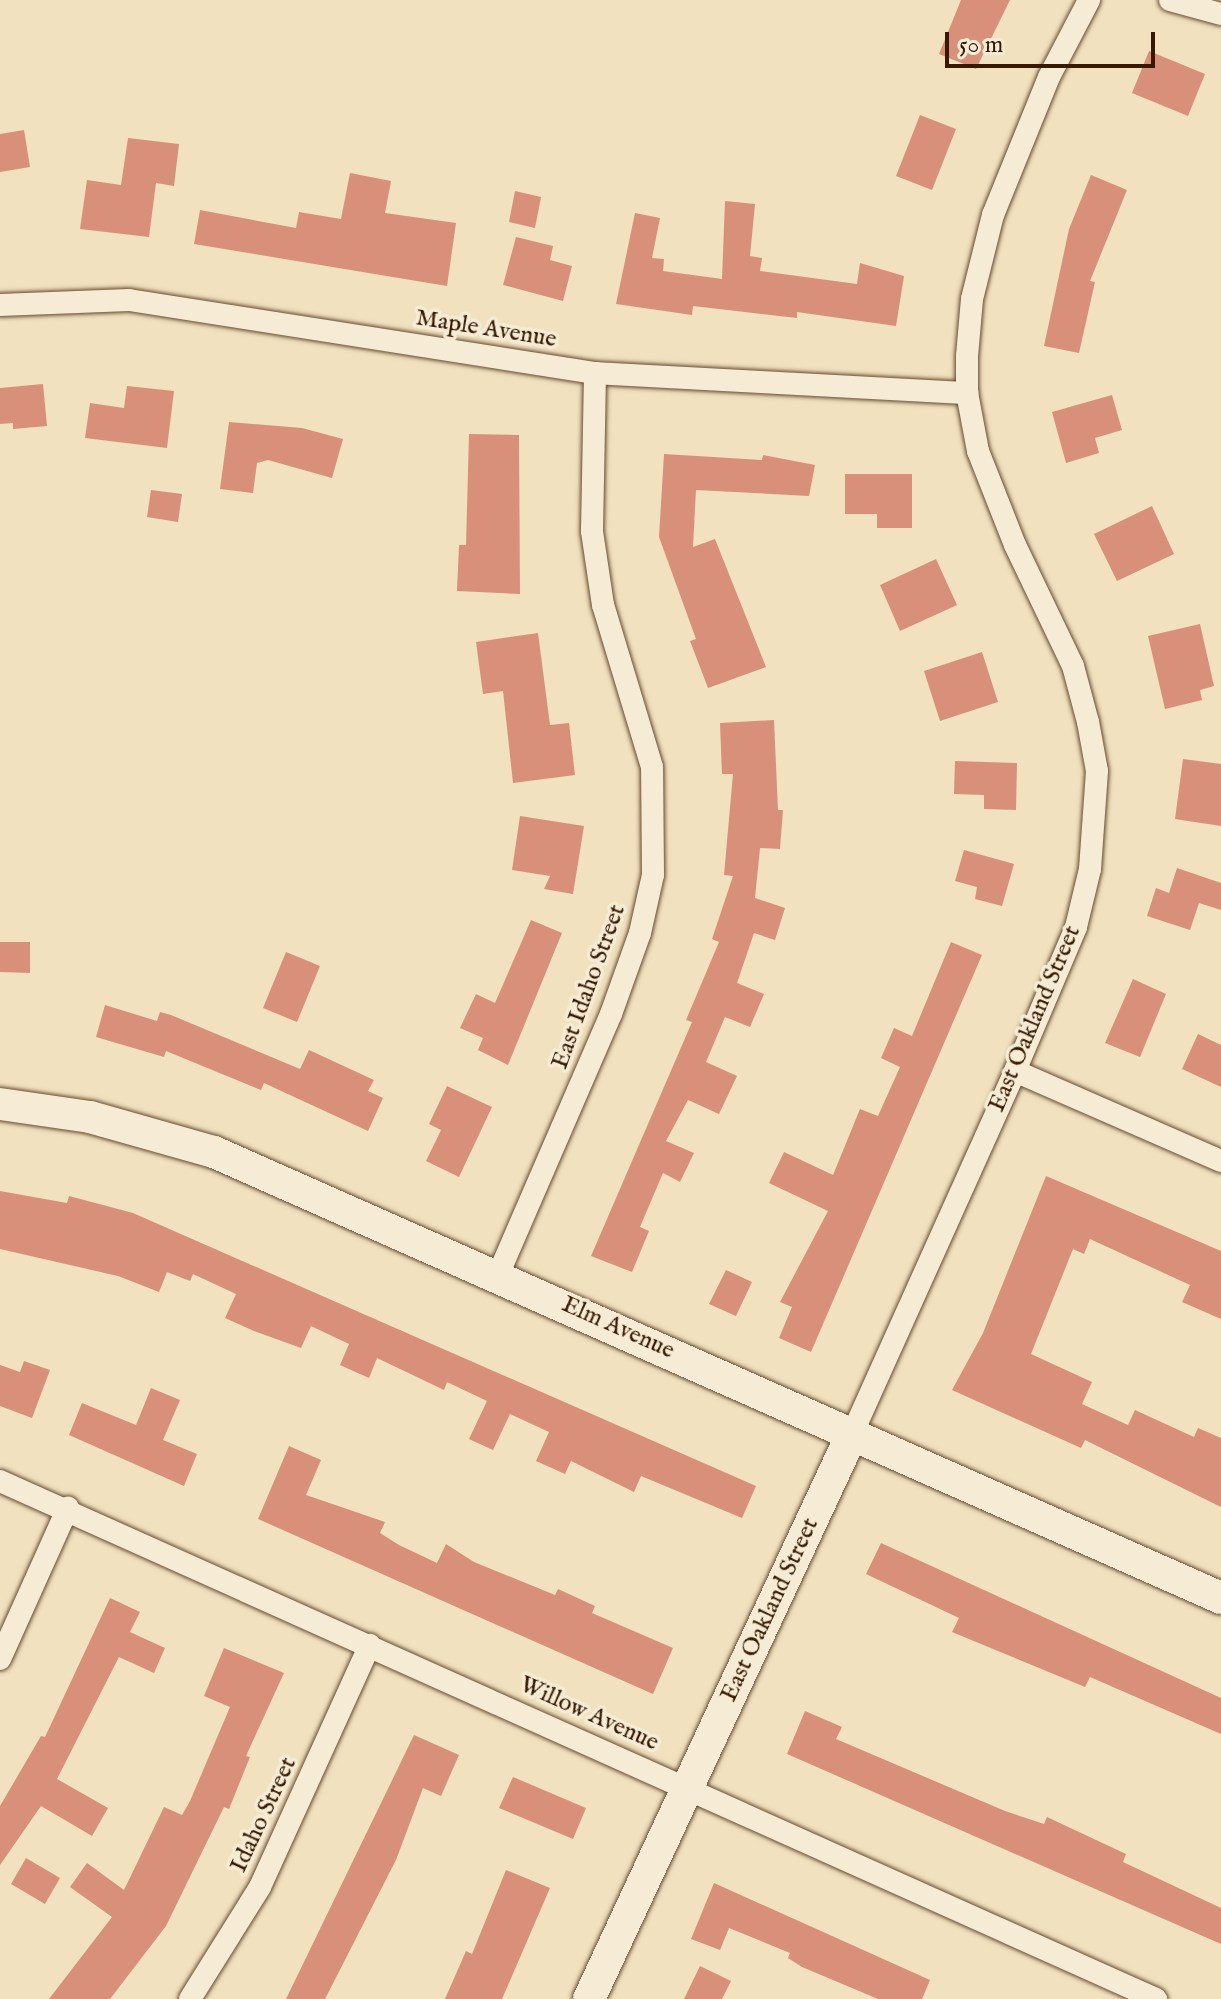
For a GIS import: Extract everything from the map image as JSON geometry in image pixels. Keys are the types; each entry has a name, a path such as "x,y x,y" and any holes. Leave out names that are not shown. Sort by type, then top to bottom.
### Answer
{"street":[{"name":"East Oakland Street","path":"589,1999 853,1432 1076,927 1090,869 1097,771 1073,666 993,493 967,393 972,299 993,215 1049,77 1089,0"},
{"path":"1170,0 1221,14"},
{"name":"Maple Avenue","path":"0,305 129,300 595,373 967,393"},
{"name":"East Idaho Street","path":"498,1275 611,1014 640,933 653,875 652,767 603,605 592,531 595,373"},
{"path":"1015,1071 1221,1161"},
{"name":"Elm Avenue","path":"0,1104 90,1117 214,1152 853,1432 1221,1598"},
{"name":"Willow Avenue","path":"0,1481 68,1508 1156,1999"},
{"path":"0,1659 68,1508"},
{"name":"Idaho Street","path":"190,1999 260,1887 370,1645"}],"building":[{"path":"961,0 1010,0 976,69 939,54"},
{"path":"1149,51 1205,74 1188,116 1132,93"},
{"path":"920,115 956,129 932,190 896,176"},
{"path":"24,130 30,167 0,172 0,134"},
{"path":"128,138 179,144 174,186 156,183 149,237 80,229 87,180 121,185"},
{"path":"350,173 391,181 385,213 456,223 447,286 194,244 200,210 296,228 299,212 341,219"},
{"path":"1091,175 1127,190 1090,281 1095,282 1079,353 1044,346 1069,229"},
{"path":"515,191 541,197 535,228 509,222"},
{"path":"725,201 755,204 750,256 762,258 760,271 857,284 860,263 904,276 896,326 797,312 797,318 693,306 692,315 616,304 635,213 660,218 652,258 664,259 663,271 722,279"},
{"path":"516,237 553,246 550,260 572,266 563,301 503,285"},
{"path":"43,384 47,426 13,429 13,423 0,424 0,388"},
{"path":"127,386 174,391 167,448 85,438 90,403 124,408"},
{"path":"1112,395 1122,430 1095,438 1099,453 1066,463 1052,412"},
{"path":"229,422 302,428 343,439 332,478 268,460 257,463 253,493 220,489"},
{"path":"469,434 519,435 520,594 457,591 459,545 466,545"},
{"path":"664,454 762,460 763,455 815,465 809,496 696,490 693,547 715,539 766,667 708,688 690,641 696,639 659,537"},
{"path":"845,474 912,474 912,528 877,528 877,514 845,514"},
{"path":"151,490 182,494 178,522 147,517"},
{"path":"1152,506 1174,554 1117,581 1094,534"},
{"path":"936,559 957,605 900,631 880,585"},
{"path":"1200,624 1214,686 1200,690 1202,700 1165,709 1148,636"},
{"path":"538,633 550,725 569,723 575,775 513,783 503,691 483,694 476,642"},
{"path":"982,652 998,702 940,721 924,671"},
{"path":"774,720 778,810 783,810 780,849 760,848 755,898 785,908 775,940 754,933 737,983 764,994 750,1027 725,1017 706,1062 737,1076 719,1114 688,1100 666,1141 694,1153 680,1182 663,1173 640,1227 649,1231 632,1272 591,1256 692,1022 686,1020 719,942 712,939 733,876 724,875 733,774 722,774 720,723"},
{"path":"1183,759 1221,764 1221,826 1175,819"},
{"path":"955,761 1017,763 1016,810 984,809 984,795 954,794"},
{"path":"520,816 584,826 573,894 544,889 550,876 512,870"},
{"path":"964,850 1014,864 1002,906 975,899 977,887 955,881"},
{"path":"1177,868 1221,883 1221,910 1199,903 1190,930 1147,916 1156,888 1169,893"},
{"path":"531,920 562,933 508,1065 478,1050 483,1038 460,1028 476,994 495,1003"},
{"path":"0,942 30,942 30,973 0,972"},
{"path":"951,942 982,955 811,1352 779,1338 792,1307 780,1302 828,1211 769,1183 784,1152 833,1175 860,1109 878,1116 900,1067 881,1058 894,1028 912,1036"},
{"path":"286,952 320,966 297,1022 263,1008"},
{"path":"1133,979 1166,994 1140,1057 1105,1043"},
{"path":"105,1005 157,1021 160,1012 171,1015 300,1069 309,1050 374,1080 368,1091 383,1098 368,1131 264,1083 261,1090 166,1051 164,1057 96,1037"},
{"path":"1198,1034 1221,1045 1221,1087 1182,1069"},
{"path":"447,1086 492,1107 459,1177 426,1161 441,1130 429,1124"},
{"path":"1046,1176 1221,1251 1221,1319 1182,1302 1190,1285 1090,1239 1084,1254 1073,1249 1031,1354 1092,1382 1082,1404 1128,1425 1135,1410 1194,1437 1198,1428 1221,1438 1221,1507 1085,1440 1081,1448 952,1390 983,1333"},
{"path":"0,1191 67,1203 69,1196 133,1213 756,1486 742,1518 641,1476 634,1492 571,1461 565,1474 536,1461 549,1432 510,1414 493,1450 469,1439 487,1401 447,1382 444,1390 377,1358 369,1378 340,1365 349,1344 311,1326 301,1348 254,1331 225,1318 236,1294 193,1274 190,1281 167,1272 159,1292 118,1276 0,1249"},
{"path":"726,1270 752,1282 736,1316 709,1304"},
{"path":"24,1361 50,1370 32,1418 0,1406 0,1365 20,1372"},
{"path":"151,1388 180,1400 163,1440 197,1454 184,1486 69,1435 82,1403 136,1425"},
{"path":"289,1446 321,1460 306,1495 385,1522 380,1533 399,1545 437,1563 446,1544 474,1562 555,1595 558,1589 595,1606 592,1613 673,1648 653,1694 258,1519"},
{"path":"881,1543 1221,1698 1221,1734 1090,1677 1085,1687 952,1632 959,1618 866,1574"},
{"path":"110,1598 140,1612 130,1632 165,1648 154,1673 119,1657 57,1779 108,1808 92,1836 41,1806 0,1865 0,1806 41,1736 45,1737"},
{"path":"224,1648 284,1673 246,1756 250,1757 229,1809 224,1807 166,1926 110,1999 49,1999 112,1917 70,1887 87,1863 124,1890 164,1807 182,1815 190,1801 230,1707 204,1696"},
{"path":"805,1711 842,1727 836,1739 1005,1811 1044,1824 1047,1817 1126,1854 1123,1862 1221,1908 1221,1944 787,1754"},
{"path":"414,1735 459,1755 441,1796 423,1788 396,1860 325,1999 286,1999"},
{"path":"513,1777 586,1808 573,1839 499,1808"},
{"path":"26,1858 60,1878 45,1904 11,1884"},
{"path":"506,1870 550,1888 502,1999 445,1999 466,1951 472,1954"},
{"path":"714,1883 930,1980 922,1999 878,1999 802,1967 788,1958 790,1953 729,1928 720,1950 691,1939"},
{"path":"700,1966 731,1981 722,1999 684,1999"}]}
